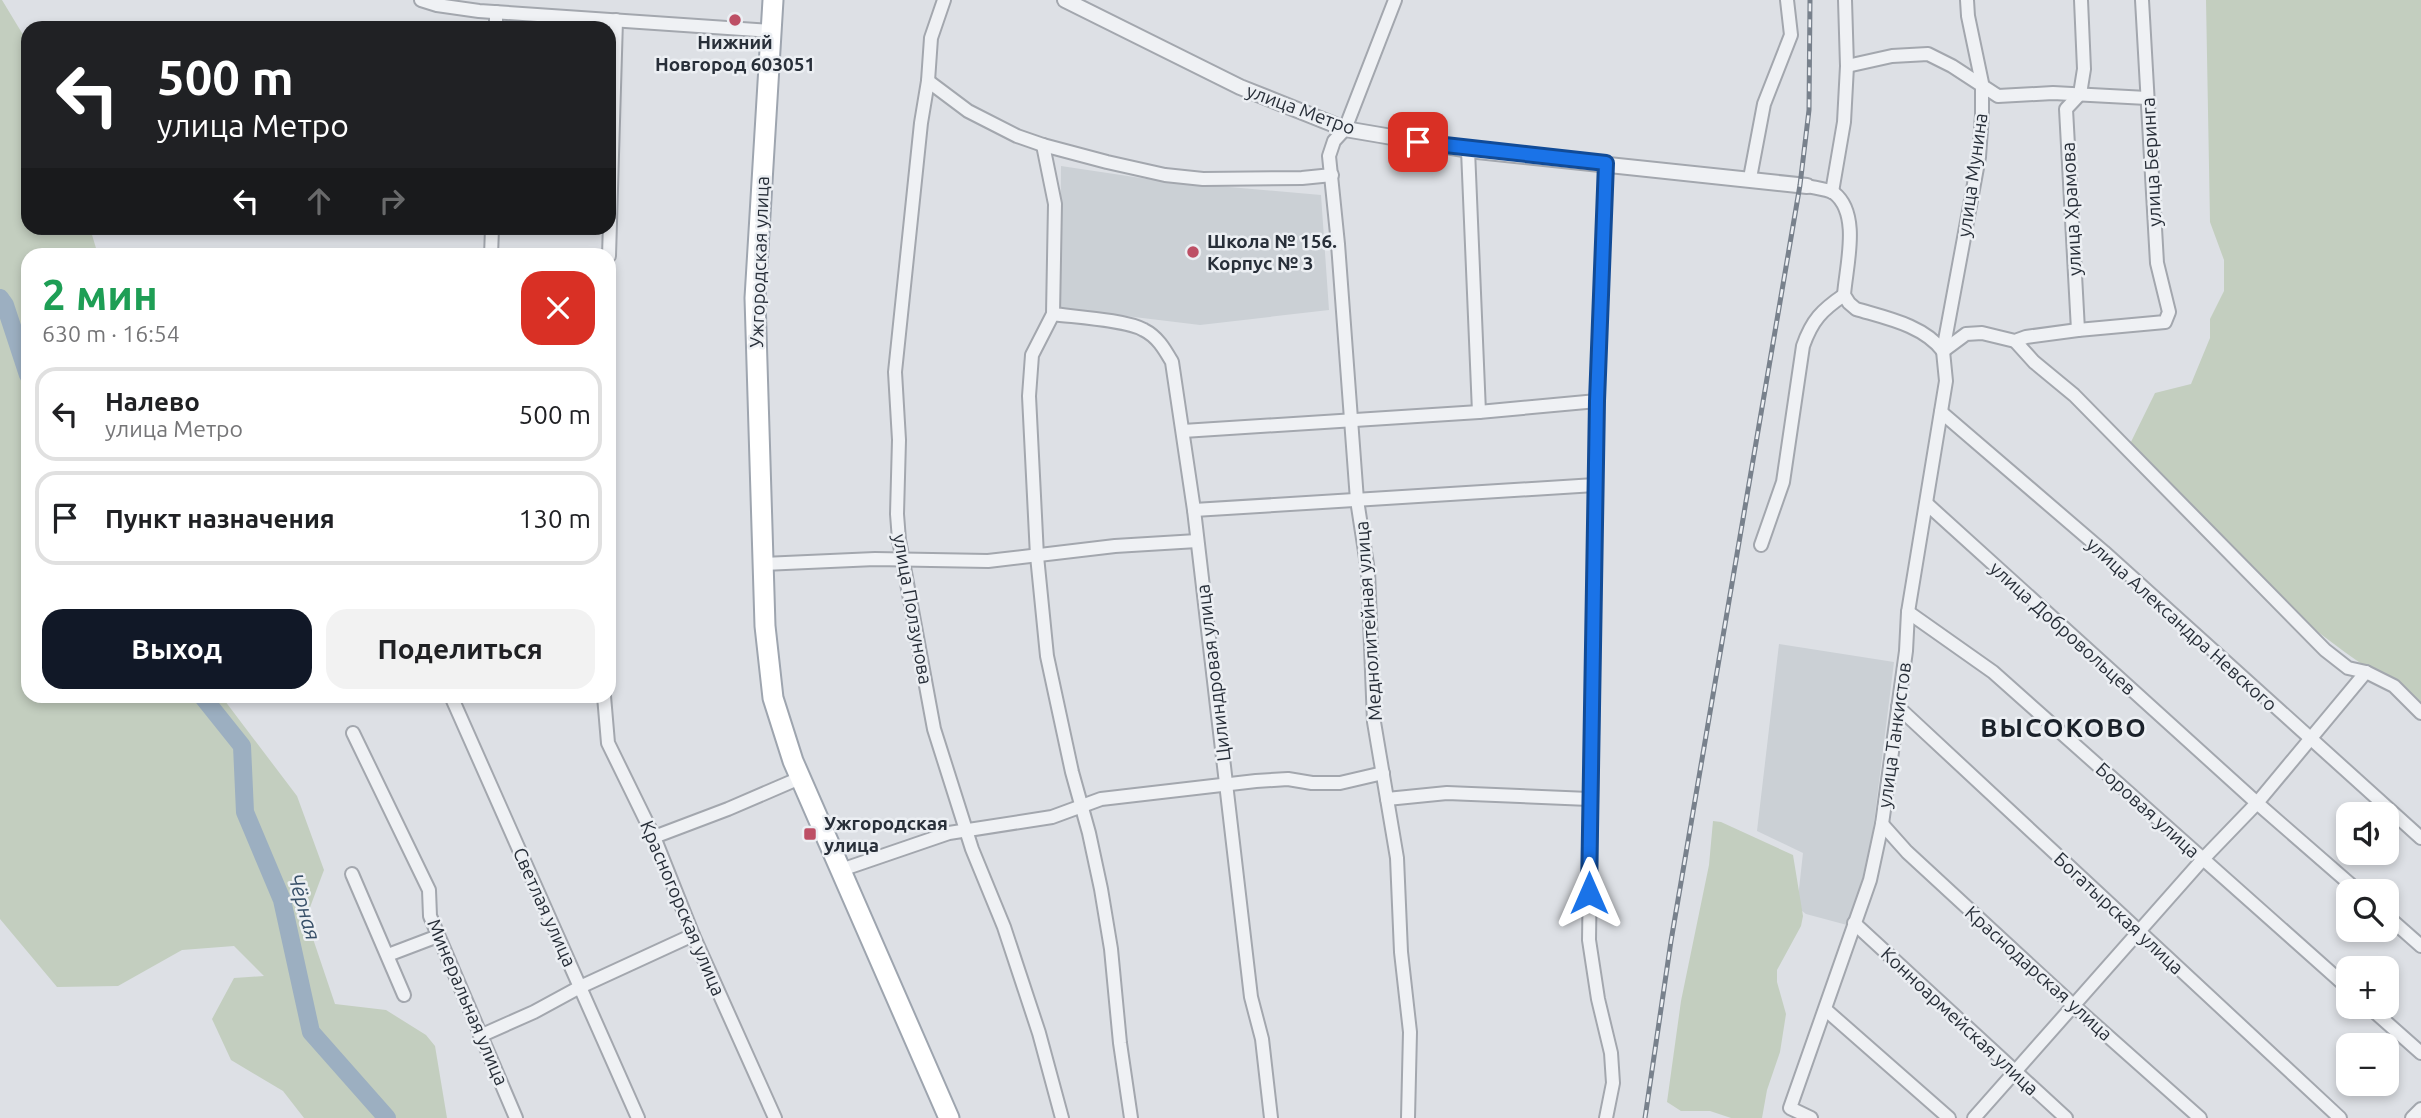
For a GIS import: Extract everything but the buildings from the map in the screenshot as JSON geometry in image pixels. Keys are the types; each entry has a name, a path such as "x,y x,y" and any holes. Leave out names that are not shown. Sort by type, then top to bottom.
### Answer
{"main road":[{"name":"Ужгородская улица","path":"773,0 755,298 765,626 773,698 800,778 949,1118"}],"street":[{"path":"421,0 437,5 496,12 771,31"},
{"name":"улица Ползунова","path":"944,0 930,38 928,81 921,123 895,372 899,440 899,540 934,729 972,849 1004,927 1039,1033 1062,1118"},
{"name":"улица Метро","path":"1065,0 1240,87 1345,129 1468,149 1807,186"},
{"name":"Меднолитейная улица","path":"1395,0 1345,129 1334,141 1329,156 1357,500 1368,571 1374,722 1397,858 1401,951 1409,1032 1408,1118"},
{"path":"1749,178 1764,104 1791,35 1787,0"},
{"path":"1832,192 1843,122 1847,66 1845,0"},
{"name":"улица Мунина","path":"1943,351 1979,157 1982,86 1967,0"},
{"path":"2080,94 2084,69 2081,0"},
{"name":"улица Беринга","path":"2078,330 2165,322 2169,312 2157,263 2142,0"},
{"path":"496,12 496,21"},
{"path":"1847,66 1892,56 1928,54 1998,96 2053,93 2147,97"},
{"path":"928,81 968,111 1017,136 1165,175 1190,178 1302,178 1332,175"},
{"name":"улица Храмова","path":"2078,330 2066,109 2080,94"},
{"path":"1043,145 1055,204 1053,314 1032,355 1029,396 1037,556 1047,656 1072,772 1094,855 1107,925 1119,1044 1131,1118"},
{"path":"1468,149 1479,412"},
{"path":"1606,163 1595,485 1589,940 1598,999 1611,1053 1613,1083 1607,1114"},
{"path":"1807,186 1832,192 1843,203 1851,235 1844,295 1856,309 1923,332 1935,340 1943,351 1966,334 1982,333 2015,341 2078,330"},
{"path":"1761,545 1783,482 1806,337 1818,316 1844,295"},
{"name":"Цилиндровая улица","path":"1053,314 1110,321 1143,329 1161,343 1172,362 1194,510 1251,997 1262,1039 1271,1118"},
{"path":"2015,341 2034,362 2074,395 2325,650 2348,668 2366,672 2394,686 2421,713"},
{"name":"улица Танкистов","path":"1811,1118 1790,1108 1870,880 1882,824 1906,651 1908,612 1946,381 1943,351"},
{"path":"1183,431 1479,412 1597,401"},
{"name":"улица Александра Невского","path":"1941,412 2104,552 2421,838"},
{"path":"1194,510 1595,485"},
{"name":"улица Добровольцев","path":"1927,504 2344,879"},
{"path":"763,564 875,559 988,561 1115,546 1197,541"},
{"name":"Боровая улица","path":"1908,612 1993,672 2336,977"},
{"path":"1974,1118 2203,859 2257,803 2366,672"},
{"name":"Светлая улица","path":"454,703 638,1118"},
{"name":"Красногорская улица","path":"605,703 608,743 654,837 693,935 775,1118"},
{"name":"Богатырская улица","path":"1898,707 2340,1118"},
{"name":"Минеральная улица","path":"354,733 429,890 430,916 516,1118"},
{"path":"841,870 949,833 1052,817 1101,799 1226,783 1288,779 1312,783 1340,783 1383,773"},
{"path":"654,837 800,778"},
{"path":"1387,799 1447,793 1589,799"},
{"name":"Краснодарская улица","path":"1882,824 1907,852 2200,1118"},
{"path":"352,874 404,995"},
{"name":"Конноармейская улица","path":"1854,923 2066,1118"},
{"path":"2399,927 2421,946"},
{"path":"480,1036 693,935"},
{"path":"387,955 438,936"},
{"path":"1826,1010 1949,1118"},
{"path":"2383,1019 2421,1053"},
{"path":"2412,1118 2421,1109"}],"shaded area":[{"name":"Школа № 156. Корпус № 3","path":"1061,166 1161,181 1321,195 1329,310 1200,325 1060,308"},
{"path":"1779,644 1894,662 1867,878 1847,925 1806,914 1797,907 1803,853 1757,831"}],"green space":[{"path":"2,0 21,31 21,235 92,235 96,248 21,248 21,703 227,703 297,796 324,870 306,918 335,1004 386,1010 426,1035 435,1046 447,1118 304,1118 283,1091 231,1060 212,1019 234,978 264,976 234,946 182,950 118,986 57,987 0,919"},
{"path":"2206,0 2421,0 2421,706 2345,652 2278,599 2226,550 2128,448 2155,393 2191,384 2210,338 2210,319 2224,291 2224,260 2210,222"},
{"path":"1713,821 1721,822 1793,855 1803,916 1801,926 1777,970 1777,982 1786,1014 1780,1052 1767,1090 1762,1118 1731,1118 1710,1111 1681,1111 1667,1102 1681,1001 1709,865"}],"waterway":[{"name":"Чёрная","path":"0,298 5,305 21,354"},
{"name":"Чёрная","path":"208,703 242,746 245,812 282,900 311,1032 387,1118"}],"railway":[{"path":"1645,1118 1671,941 1800,185 1809,110 1810,0"}],"place":[{"name":"Нижний Новгород 603051","path":"735,20"},
{"name":"Школа № 156. Корпус № 3","path":"1193,252"},
{"name":"Ужгородская улица","path":"810,834"}],"district":[{"name":"ВЫСОКОВО","path":"2064,728"}],"route":[{"path":"1418,142 1606,163 1597,401 1589,893"}]}
